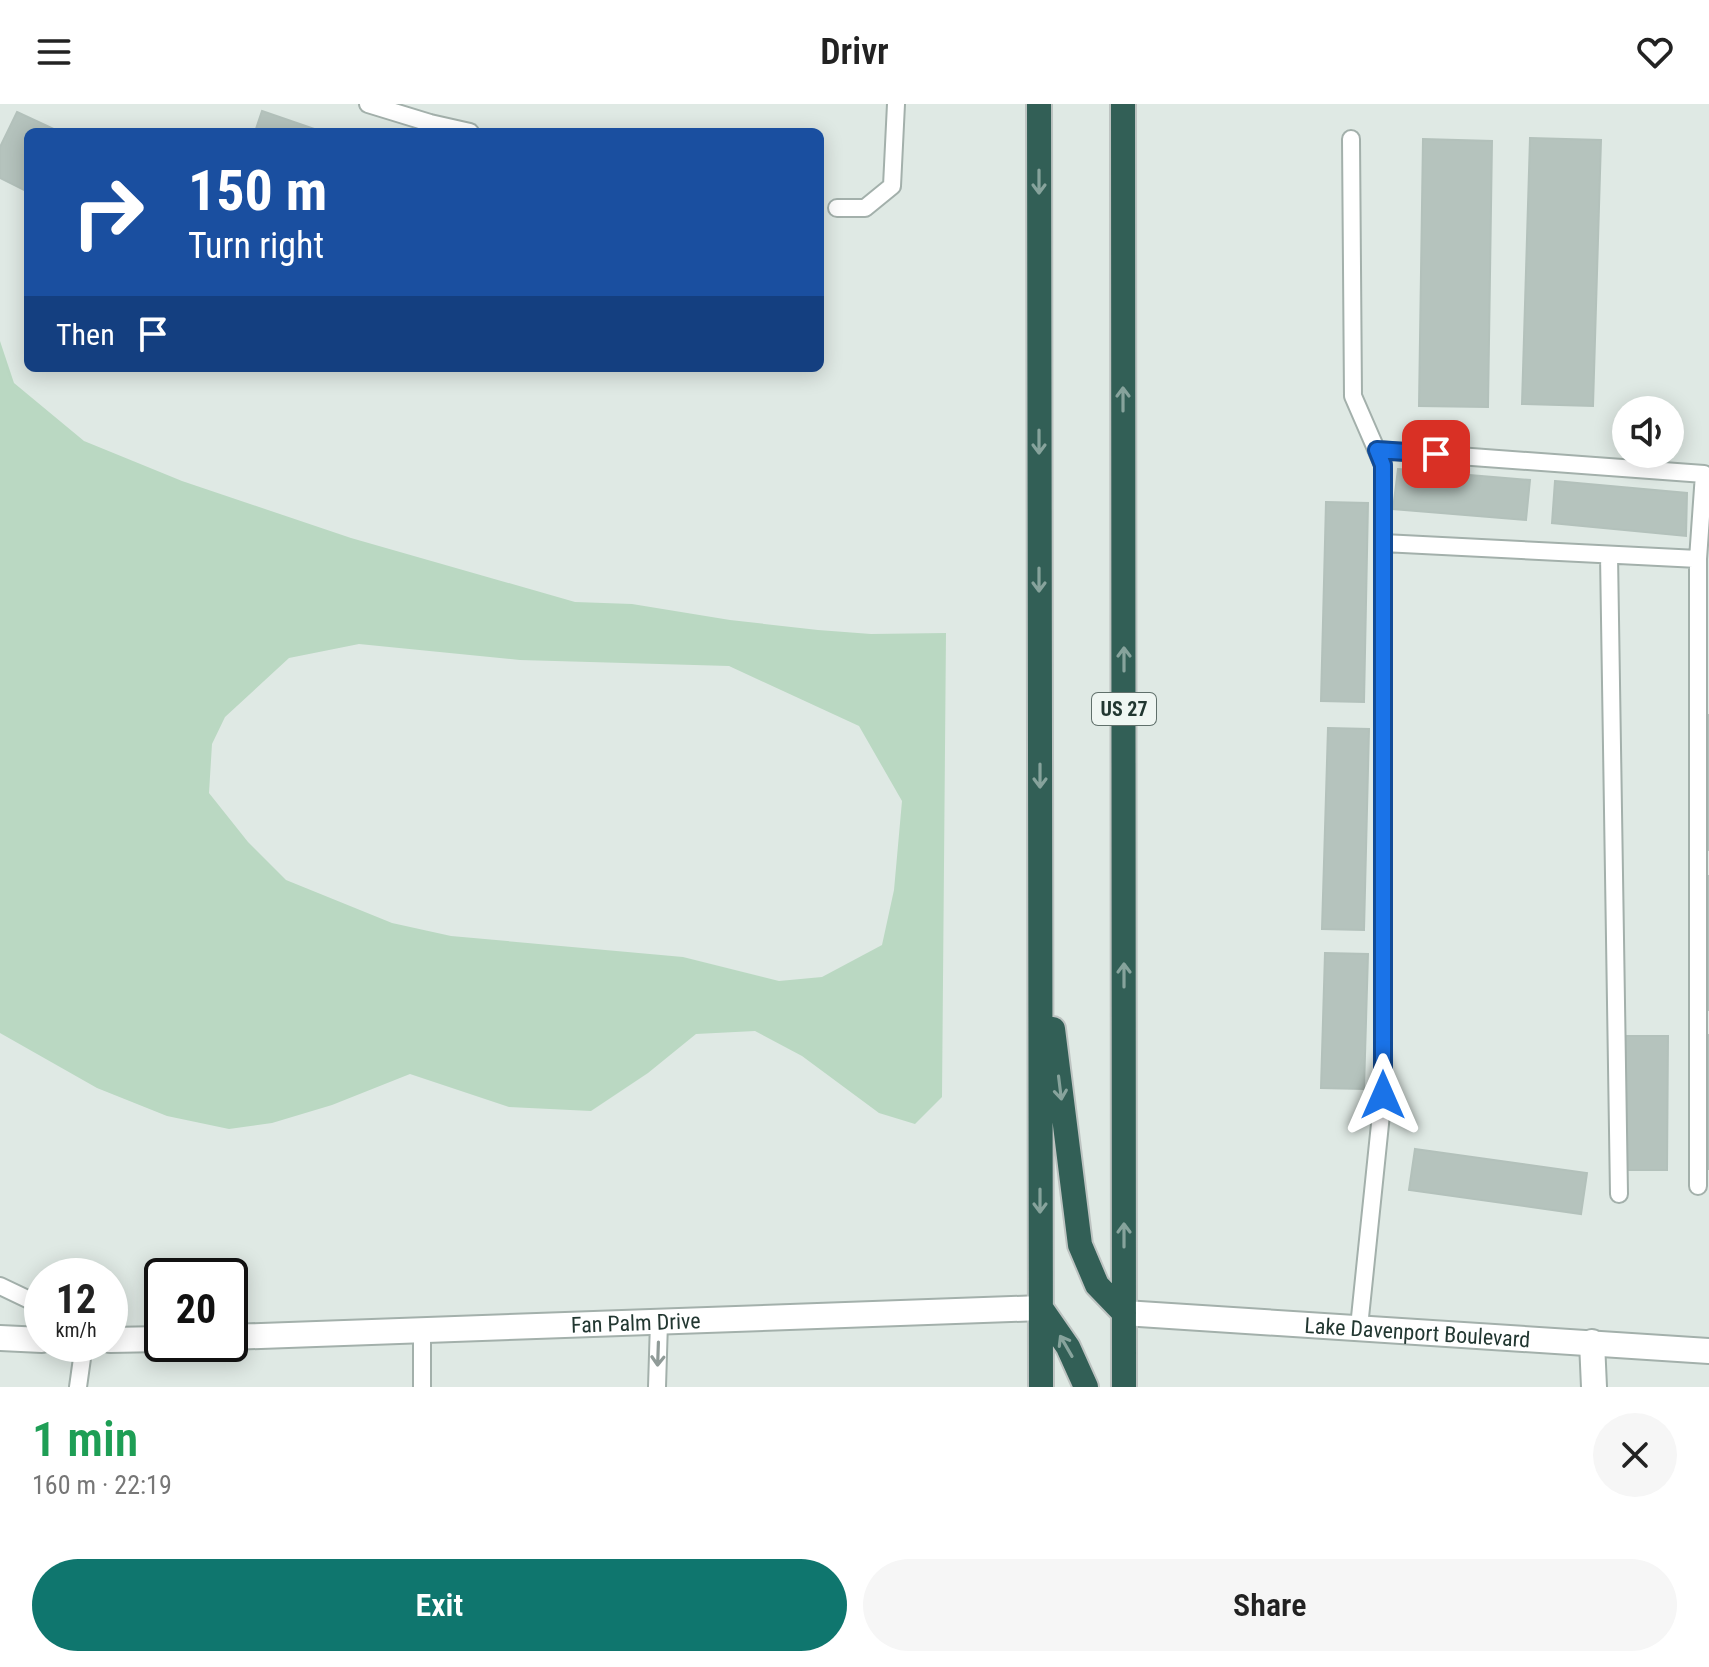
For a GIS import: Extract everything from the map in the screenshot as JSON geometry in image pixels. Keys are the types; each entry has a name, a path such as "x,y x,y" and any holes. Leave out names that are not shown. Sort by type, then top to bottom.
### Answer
{"highway":[{"path":"1039,104 1041,1387"},
{"name":"US 27","path":"1123,104 1124,1387"},
{"path":"1040,927 1080,1245 1097,1285 1124,1313"},
{"path":"1041,1308 1068,1347 1086,1387"}],"street":[{"name":"Fan Palm Drive","path":"248,1336 1041,1308"},
{"name":"Lake Davenport Boulevard","path":"1124,1313 1709,1351"},
{"path":"0,1338 24,1339"},
{"path":"1592,1342 1594,1387"}],"lane":[{"path":"368,104 452,128"},
{"path":"837,208 865,208 892,186 896,104"},
{"path":"1351,139 1353,396 1383,465 1383,1095 1359,1327"},
{"path":"1377,450 1704,474 1698,559 1698,1186"},
{"path":"1383,543 1698,559"},
{"path":"1609,555 1619,1194"},
{"path":"0,1286 24,1297"},
{"path":"657,1387 659,1322"},
{"path":"422,1331 422,1387"},
{"path":"78,1387 81,1362"}],"green space":[{"path":"0,341 14,383 84,441 182,481 351,538 575,602 632,604 818,630 871,634 946,633 942,1097 915,1124 879,1113 802,1056 755,1031 696,1034 648,1073 591,1111 509,1107 410,1074 332,1105 272,1123 229,1129 167,1116 97,1088 0,1033","holes":["359,644 520,660 729,666 859,726 902,801 894,890 882,945 822,977 779,981 683,957 451,936 392,923 286,880 248,842 209,793 212,744 225,717 289,658"]}],"building":[{"path":"262,111 311,128 256,128"},
{"path":"17,112 51,128 24,128 24,190 0,178 0,147"},
{"path":"1530,138 1601,140 1593,406 1522,404"},
{"path":"1423,139 1492,141 1488,407 1419,406"},
{"path":"1398,469 1530,480 1526,520 1393,509"},
{"path":"1555,481 1687,493 1686,536 1552,523"},
{"path":"1326,502 1368,503 1364,702 1321,701"},
{"path":"1706,715 1709,715 1709,850 1701,849"},
{"path":"1328,728 1369,729 1364,930 1322,929"},
{"path":"1706,876 1709,876 1709,1010 1704,1010"},
{"path":"1325,953 1368,954 1364,1089 1321,1088"},
{"path":"1707,1035 1709,1169 1704,1169"},
{"path":"1625,1036 1668,1036 1667,1170 1624,1170"},
{"path":"1415,1149 1587,1173 1581,1214 1409,1190"}],"route":[{"path":"1383,1095 1383,465 1377,450 1436,454"}]}
